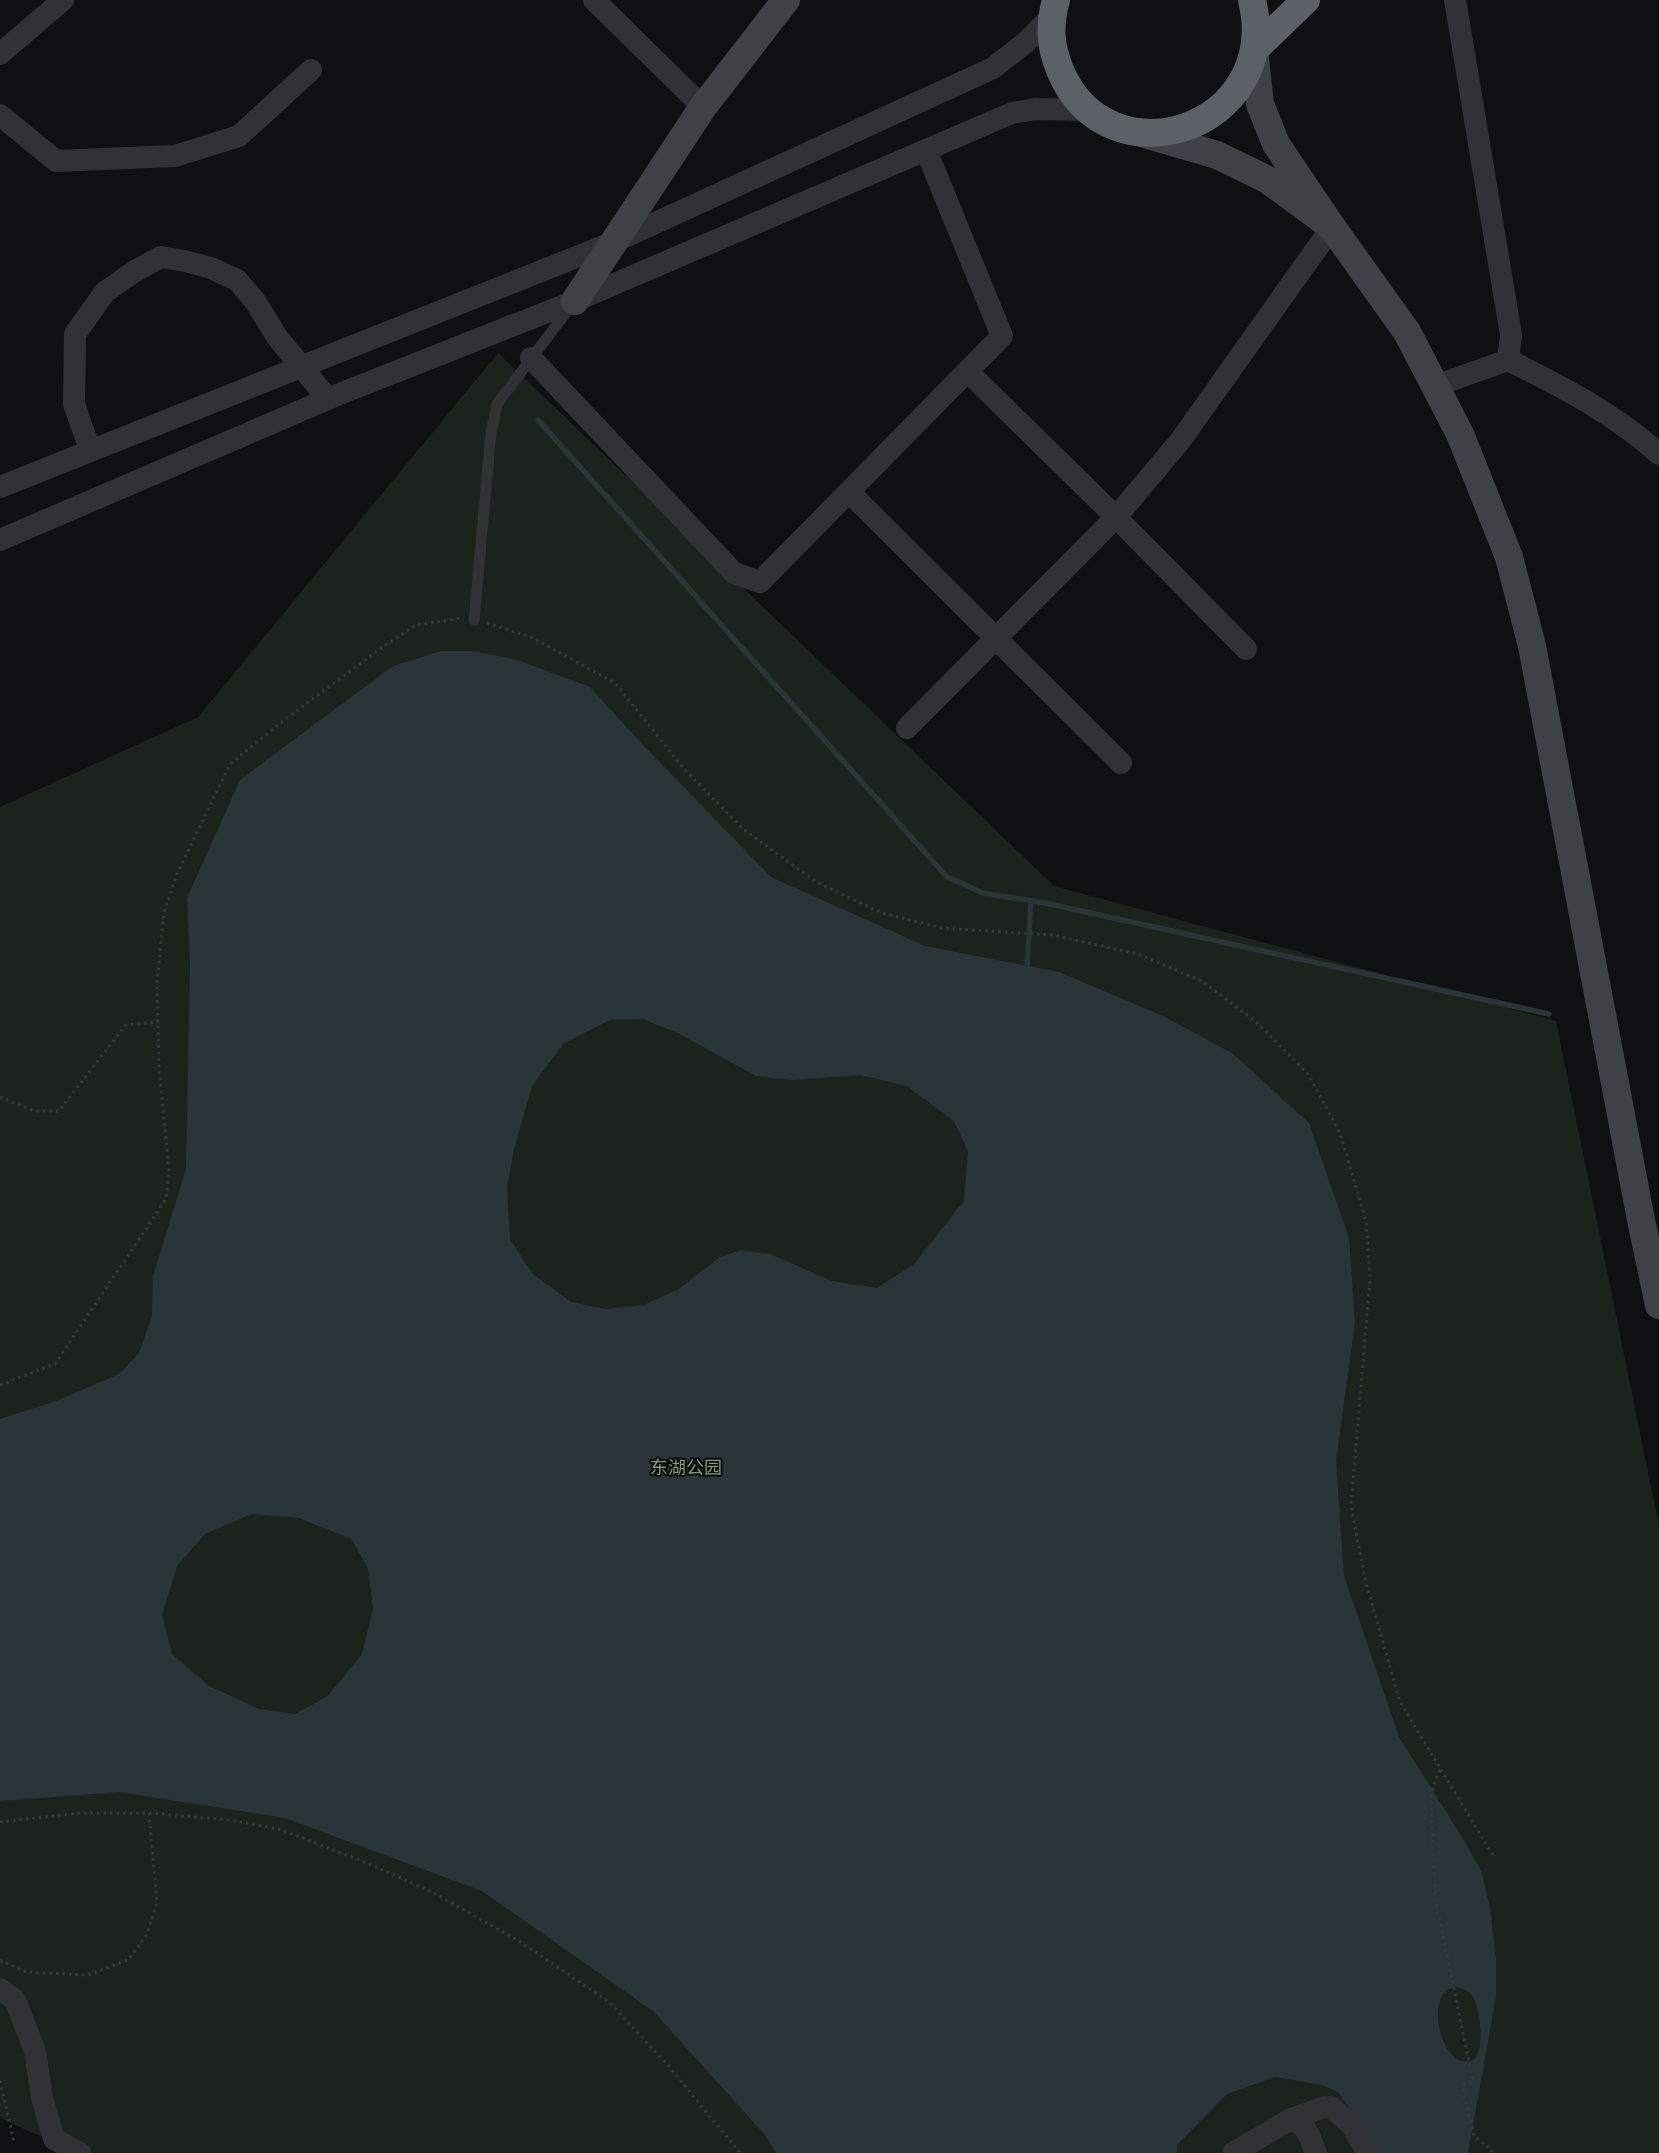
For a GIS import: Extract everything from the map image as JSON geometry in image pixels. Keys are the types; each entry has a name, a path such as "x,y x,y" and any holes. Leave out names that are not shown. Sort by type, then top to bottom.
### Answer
{"highway":[{"path":"1050,6 1053,52 1066,84 1089,110 1111,124 1136,132 1163,133 1188,127 1212,115 1236,90 1246,75 1254,50 1257,20 1252,0"},
{"path":"1254,50 1306,0"}],"main road":[{"path":"575,301 703,107 786,0"},
{"path":"1254,50 1260,104 1276,144 1332,227 1407,332 1460,434 1509,557 1532,646 1639,1211 1659,1305"},
{"path":"1136,132 1217,155 1268,180 1332,227"}],"street":[{"path":"0,54 63,0"},
{"path":"594,0 703,107"},
{"path":"1455,0 1511,335 1508,360"},
{"path":"0,487 614,242 993,68 1025,43 1050,6"},
{"path":"0,115 56,161 175,156 239,136 311,70"},
{"path":"0,540 328,399 575,301 1012,113 1035,109 1089,110"},
{"path":"531,358 734,573 760,582 818,522 850,493 1002,336 926,150"},
{"path":"907,728 1116,517 1180,441 1332,227"},
{"path":"90,450 74,404 75,334 105,292 135,271 162,257 185,260 211,268 237,280 255,301 277,337 328,399"},
{"path":"1435,386 1508,360 1562,387 1640,437 1659,454"},
{"path":"968,372 1116,517 1246,649"},
{"path":"850,493 1121,763"},
{"path":"0,1989 15,2000 35,2051 42,2098 54,2139 80,2153"},
{"path":"1233,2153 1288,2120 1324,2107 1331,2107 1351,2124 1368,2153"},
{"path":"1288,2120 1299,2122 1306,2130 1316,2153"}],"lane":[{"path":"474,620 491,433 496,404 575,301"}],"path":[{"path":"0,1385 55,1364 166,1199 169,1171 159,1068 157,983 164,912 177,874 230,764 284,720 384,646 416,625 459,617 492,624 533,638 615,683 685,770 743,829 818,883 882,913 942,928 1052,935 1138,954 1202,981 1256,1022 1308,1074 1340,1133 1366,1221 1370,1277 1352,1506 1364,1579 1400,1702 1494,1857"},
{"path":"0,1097 35,1111 59,1111 126,1024 158,1022"},
{"path":"1441,1770 1435,1781 1431,1799 1435,1898 1473,2081 1462,2086 1474,2136 1492,2150 1492,2153"},
{"path":"0,1822 80,1813 149,1813 230,1820 278,1829 368,1863 452,1902 519,1941 609,2002 667,2064 740,2153"},
{"path":"0,1960 26,1972 88,1975 128,1960 146,1934 157,1903 149,1813"},
{"path":"0,2080 14,2142"}],"green space":[{"name":"东湖公园","path":"498,353 1054,886 1556,1021 1659,1526 1659,2153 77,2153 0,2118 0,807 198,717"}],"shaded area":[{"path":"441,651 472,651 517,660 590,687 642,744 771,877 925,946 1059,972 1163,1016 1232,1053 1309,1123 1349,1238 1355,1323 1336,1460 1344,1576 1399,1737 1464,1840 1482,1873 1490,1908 1496,1961 1496,1997 1468,2153 1373,2153 1353,2114 1338,2092 1322,2085 1275,2077 1227,2094 1177,2145 1177,2153 776,2153 766,2136 653,2011 482,1891 285,1818 120,1792 0,1801 0,1419 56,1401 119,1374 139,1353 152,1316 153,1276 186,1169 190,964 187,898 240,780 393,666","holes":["643,1019 678,1033 756,1076 793,1080 860,1075 907,1086 954,1121 968,1151 964,1201 914,1264 877,1288 832,1281 770,1254 741,1250 720,1257 677,1290 644,1305 606,1309 571,1302 533,1274 510,1239 507,1187 514,1149 532,1086 563,1044 610,1020","252,1514 299,1518 351,1539 368,1568 373,1608 362,1654 328,1696 295,1714 259,1709 209,1686 172,1654 162,1615 177,1566 205,1534","1457,1987 1466,1990 1476,2003 1480,2021 1481,2041 1476,2057 1471,2061 1461,2061 1453,2056 1441,2036 1438,2012 1440,2001 1444,1993"]}],"waterway":[{"path":"538,420 947,877 983,893 1045,903 1549,1014"},
{"path":"1027,966 1031,901"}]}
